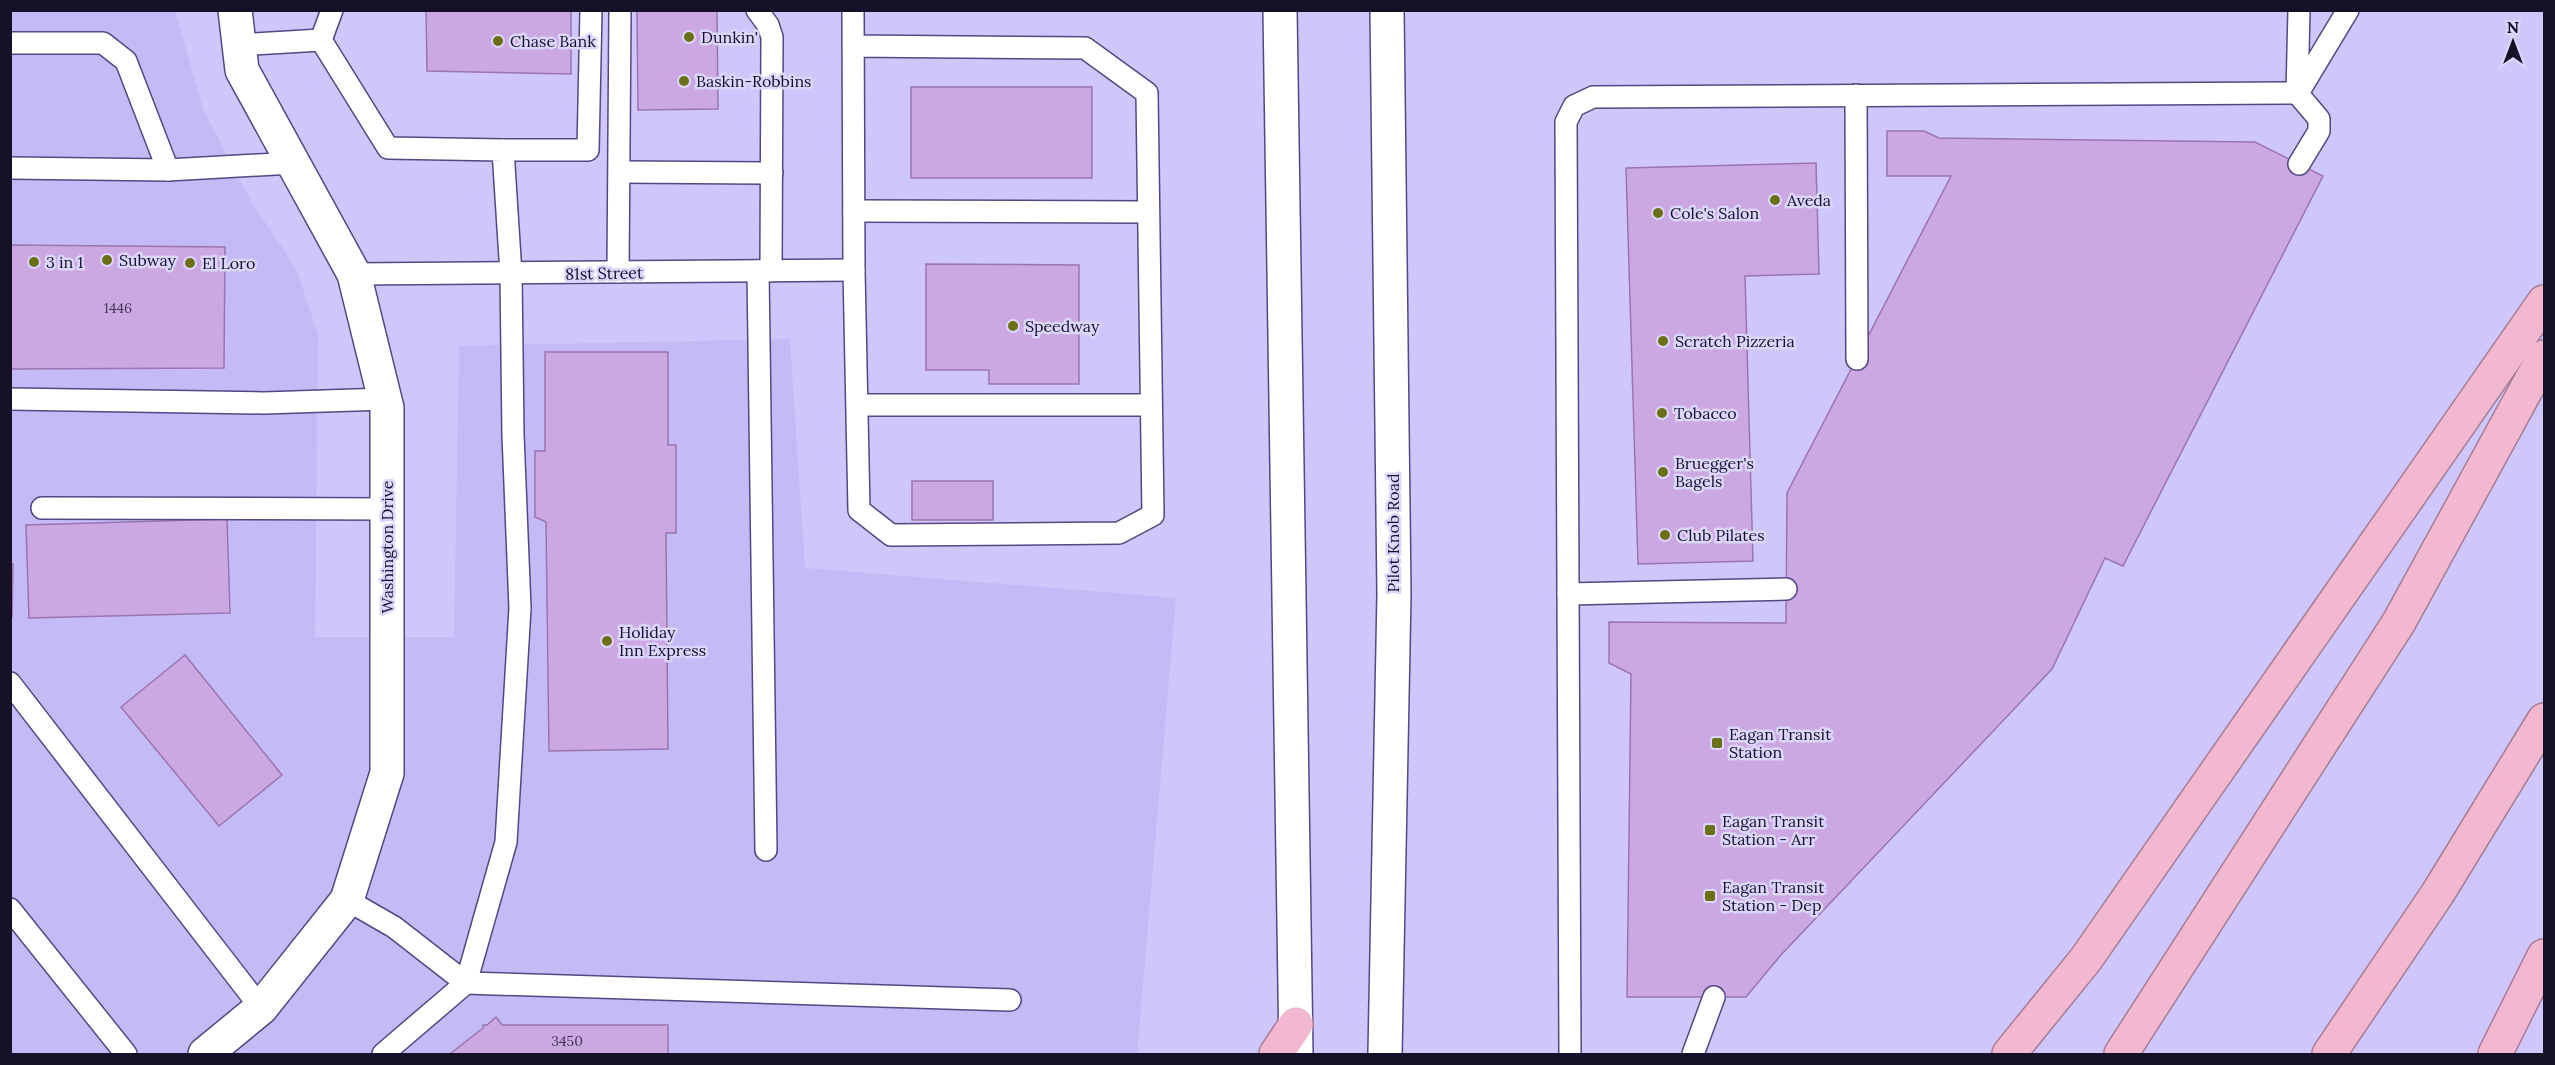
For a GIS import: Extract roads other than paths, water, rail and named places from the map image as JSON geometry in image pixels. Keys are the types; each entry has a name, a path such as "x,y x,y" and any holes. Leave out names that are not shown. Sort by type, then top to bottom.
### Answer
{"highway":[{"path":"2009,1054 2086,959 2544,302"},
{"path":"2121,1054 2399,622 2544,357"},
{"path":"2329,1054 2438,893 2544,720"},
{"path":"2494,1054 2544,956"},
{"path":"1276,1054 1296,1039"}],"main road":[{"name":"Washington Drive","path":"205,1054 261,1008 347,900 387,772 387,408 354,274 242,70 235,10"},
{"path":"1280,10 1296,1039"},
{"name":"Pilot Knob Road","path":"1385,1054 1394,594 1387,10"}],"lane":[{"path":"321,40 333,10"},
{"path":"321,40 388,148 588,150 591,10"},
{"path":"618,272 620,10"},
{"path":"757,10 768,25 772,37 772,173 764,271 766,850"},
{"path":"853,10 853,46 854,211 854,270 859,510 891,535 1119,533 1153,515 1146,93 1085,48 853,46"},
{"path":"2299,10 2297,93 2319,119 2319,130 2299,164"},
{"path":"2297,93 2348,10"},
{"path":"239,45 321,40"},
{"path":"10,43 103,43 126,61 168,170"},
{"path":"1570,1054 1566,122 1574,106 1593,97 2297,93"},
{"path":"1856,95 1857,359"},
{"path":"383,1054 466,982 506,842 520,608 513,435 512,274 503,150"},
{"path":"10,168 168,170 293,163"},
{"path":"620,172 772,173"},
{"path":"854,211 1148,212"},
{"name":"81st Street","path":"354,274 854,270"},
{"path":"10,399 264,403 385,399"},
{"path":"858,405 1151,405"},
{"path":"42,507 387,510"},
{"path":"1568,594 1786,589"},
{"path":"10,683 261,1008"},
{"path":"347,900 394,927 466,982 1010,1000"},
{"path":"10,909 126,1054"},
{"path":"1692,1054 1714,997"}],"place":[{"name":"Dunkin'","path":"689,37"},
{"name":"Chase Bank","path":"498,41"},
{"name":"Baskin-Robbins","path":"684,81"},
{"name":"Aveda","path":"1775,200"},
{"name":"Cole's Salon","path":"1658,213"},
{"name":"Subway","path":"107,260"},
{"name":"3 in 1","path":"34,262"},
{"name":"El Loro","path":"190,263"},
{"name":"Speedway","path":"1013,326"},
{"name":"Scratch Pizzeria","path":"1663,341"},
{"name":"Tobacco","path":"1662,413"},
{"name":"Bruegger's Bagels","path":"1663,472"},
{"name":"Club Pilates","path":"1665,535"},
{"name":"Holiday Inn Express","path":"607,641"},
{"name":"Eagan Transit Station","path":"1717,743"},
{"name":"Eagan Transit Station - Arr","path":"1710,830"},
{"name":"Eagan Transit Station - Dep","path":"1710,896"}]}
